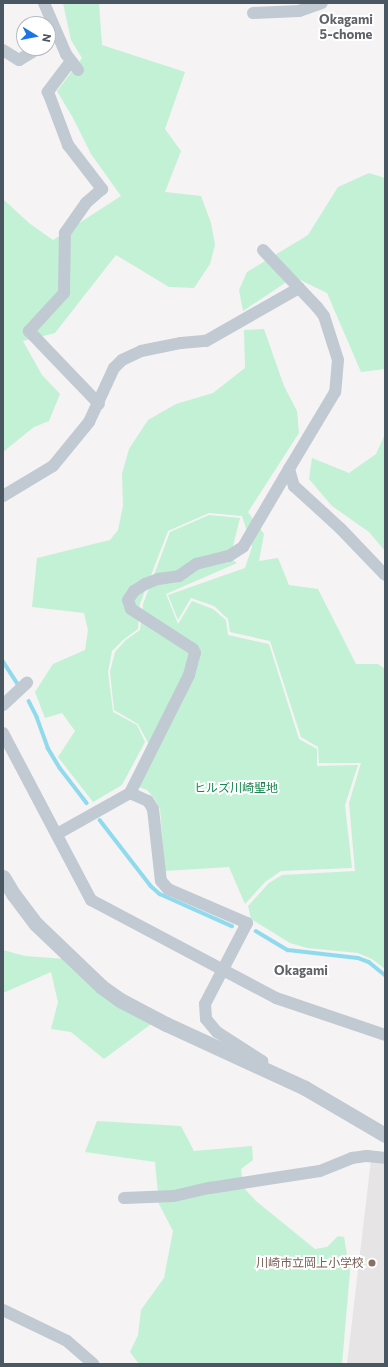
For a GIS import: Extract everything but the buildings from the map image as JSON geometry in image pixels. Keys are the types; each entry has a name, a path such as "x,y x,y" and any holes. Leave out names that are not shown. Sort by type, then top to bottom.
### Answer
{"street":[{"path":"44,3 47,16"},
{"path":"253,13 299,11 318,5"},
{"path":"56,43 75,66 48,92 68,146 102,189 86,203 65,233 64,293 29,331 99,404"},
{"path":"3,50 19,60 26,56"},
{"path":"57,834 130,793 189,675 196,653 193,649 131,609 128,600 134,592 145,584 158,579 179,576 196,564 229,556 243,547 335,392 338,376 338,360 324,316 263,250"},
{"path":"3,496 53,466 89,422 99,404 114,368 122,360 141,351 181,343 206,342 299,288"},
{"path":"289,469 294,486 340,528 385,575"},
{"path":"3,705 27,683"},
{"path":"3,733 91,900 276,998 385,1035"},
{"path":"130,793 148,802 153,809 161,881 168,889 247,924 205,1004 206,1019 217,1032 262,1061 260,1067"},
{"path":"3,877 17,900 36,924 102,987 143,1013 306,1088 385,1135"},
{"path":"124,1198 174,1196 210,1188 320,1171 352,1158 367,1156 385,1158"},
{"path":"3,1310 66,1341 92,1364"}],"shaded area":[{"name":"川崎市立岡上小学校","path":"371,1160 385,1162 385,1364 347,1364"}],"green space":[{"path":"63,3 99,3 102,45 185,72 165,129 181,151 165,192 201,196 211,223 215,245 210,264 194,288 169,287 116,255 55,333 23,341 42,375 60,394 49,421 34,427 3,452 3,199 29,223 53,240 121,196 91,154 73,118 57,91 82,58 71,40"},
{"path":"369,173 385,178 385,369 361,372 327,293 294,277 243,311 239,290 247,272 308,235 338,187"},
{"path":"264,329 284,386 297,411 299,433 248,512 264,534 259,561 278,558 289,585 318,589 356,664 378,664 385,669 385,969 372,959 358,953 307,948 290,943 251,919 248,906 269,883 282,875 355,871 349,803 361,763 319,763 318,747 301,737 270,641 230,632 228,619 214,606 191,598 178,620 168,595 245,568 252,547 242,516 209,513 168,531 140,604 138,629 123,640 112,651 108,672 113,712 137,725 145,742 122,785 93,802 58,757 75,731 62,713 45,718 35,692 53,664 85,650 88,630 84,613 32,607 37,558 110,540 118,530 123,506 122,474 129,449 148,420 176,404 213,393 245,368 244,330"},
{"path":"385,434 385,551 369,532 332,506 309,479 312,458 349,473 376,454"},
{"name":"ヒルズ川崎聖地","path":"209,515 240,518 230,558 237,563 166,594 178,624 192,601 213,609 226,620 228,635 269,644 299,739 317,749 317,766 358,765 345,805 352,868 281,871 265,882 245,904 229,867 165,871 160,809 154,798 147,790 139,787 154,754 138,724 114,710 110,672 115,652 126,640 140,630 143,604 170,532"},
{"path":"3,950 25,956 66,959 162,1016 104,1059 71,1032 51,1029 58,1002 51,972 3,993"},
{"path":"97,1121 181,1126 194,1151 252,1146 253,1160 241,1169 243,1187 256,1201 315,1249 327,1247 338,1236 344,1237 350,1272 342,1364 139,1364 130,1352 138,1335 141,1310 164,1278 173,1231 159,1204 155,1162 85,1152"}],"waterway":[{"path":"3,661 20,687"},
{"path":"29,701 37,717 48,748 60,768 87,803"},
{"path":"100,820 151,886 160,894 232,926"},
{"path":"256,931 288,950 358,958 369,962 385,975"}],"place":[{"name":"川崎市立岡上小学校","path":"372,1263"}],"district":[{"name":"Okagami 5-chome","path":"346,28"},
{"name":"Okagami","path":"301,970"}]}
